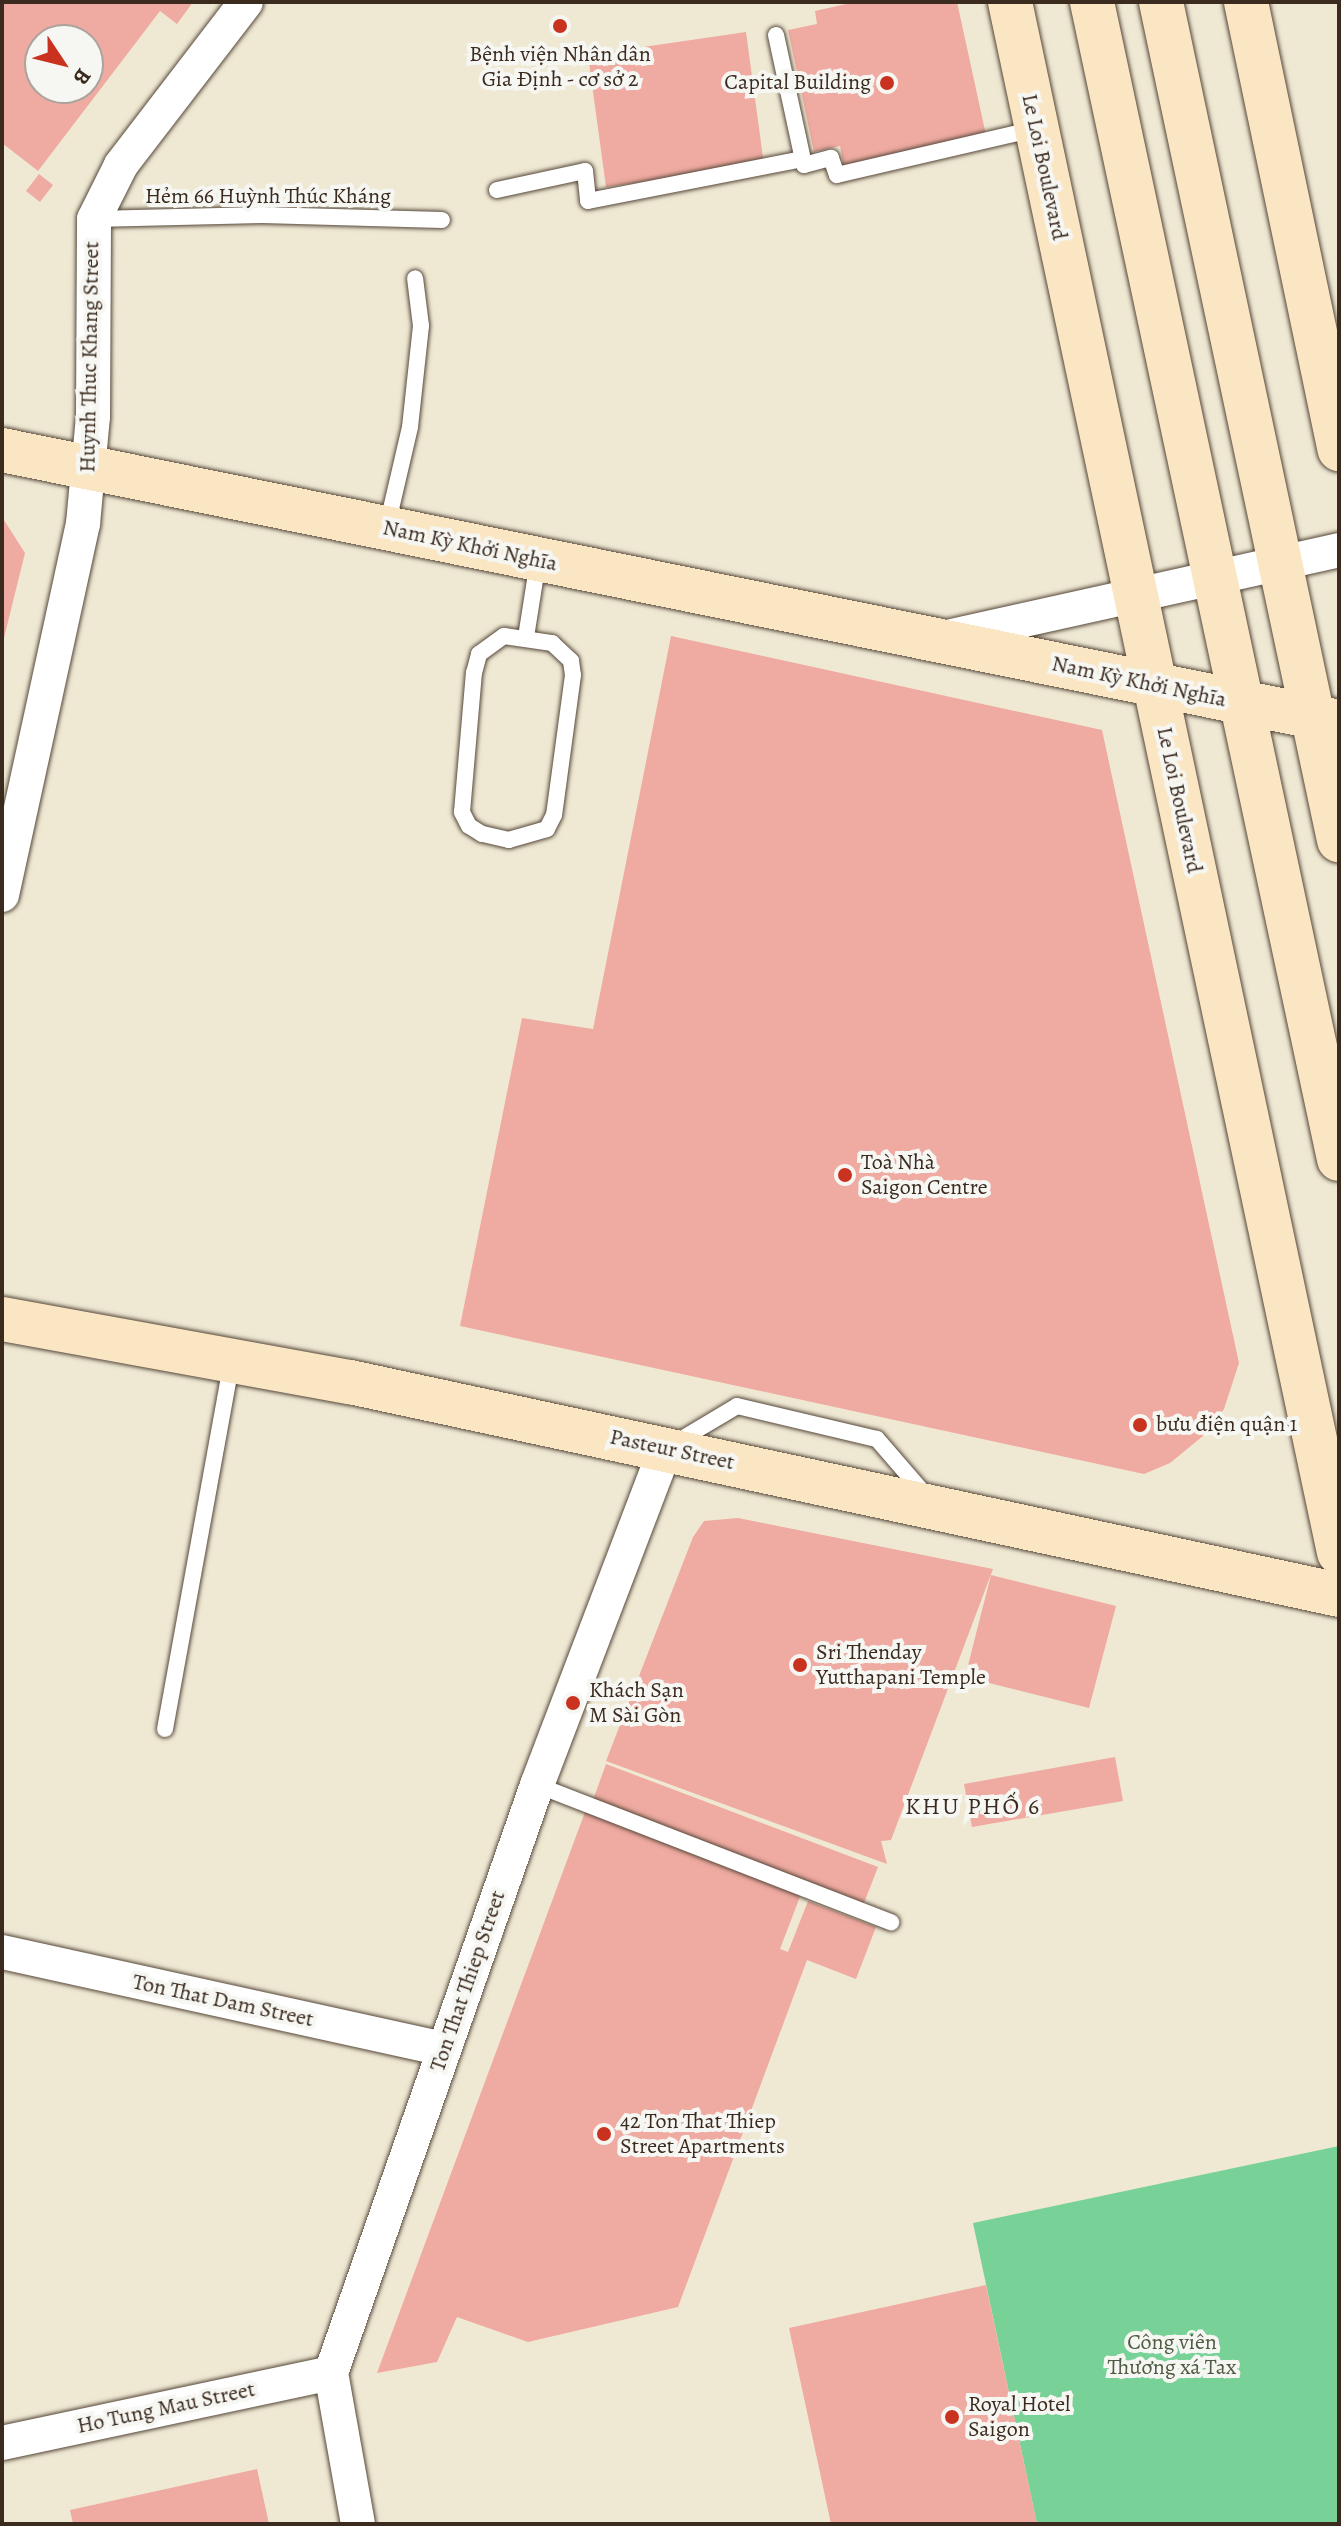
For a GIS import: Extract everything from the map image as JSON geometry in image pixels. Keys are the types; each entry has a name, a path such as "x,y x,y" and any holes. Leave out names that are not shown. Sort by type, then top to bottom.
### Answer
{"street":[{"name":"Huynh Thuc Khang Street","path":"2,895 83,524 90,469 94,219 121,165 246,2"},
{"name":"Le Loi Boulevard","path":"1010,2 1339,1552"},
{"path":"1092,2 1339,1159"},
{"path":"1161,2 1279,563 1326,720 1339,840"},
{"path":"1246,2 1339,449"},
{"name":"Nam Kỳ Khởi Nghĩa","path":"2,450 1326,720"},
{"name":"Nam Kỳ Khởi Nghĩa","path":"939,639 1339,550"},
{"name":"Pasteur Street","path":"2,1319 232,1361 666,1448 1339,1595"},
{"name":"Ton That Thiep Street","path":"358,2524 331,2373 537,1785 666,1448"},
{"name":"Ton That Dam Street","path":"2,1952 443,2049"},
{"name":"Ho Tung Mau Street","path":"2,2443 331,2373"}],"lane":[{"path":"776,35 804,165 831,158 837,175 1036,128"},
{"path":"497,190 585,171 588,201 802,159"},
{"name":"Hẻm 66 Huỳnh Thúc Kháng","path":"94,219 262,215 442,220"},
{"path":"387,528 410,427 421,326 415,278"},
{"path":"526,637 538,561"},
{"path":"526,637 561,650 573,675 554,815 547,829 509,840 482,834 469,826 462,812 479,654 491,640 526,637"},
{"path":"165,1729 232,1361"},
{"path":"537,1785 891,1922"}],"green space":[{"name":"Công viên Thương xá Tax","path":"1339,2146 1339,2524 1037,2524 973,2223"}],"building":[{"path":"2,2 193,2 177,24 160,11 104,84 104,24 24,24 24,104 89,104 38,171 2,143"},
{"name":"Capital Building","path":"855,2 957,2 986,135 844,167 840,146 814,152 788,30 817,24 815,11"},
{"path":"746,32 764,165 606,187 588,55"},
{"path":"39,174 53,185 40,202 26,191"},
{"path":"2,517 25,553 3,642 2,642"},
{"name":"Toà Nhà Saigon Centre","path":"671,636 1102,730 1239,1363 1224,1409 1203,1436 1170,1463 1144,1474 460,1326 522,1018 593,1029"},
{"name":"Sri Thenday Yutthapani Temple","path":"738,1518 993,1569 891,1840 881,1841 887,1864 606,1761 693,1537 704,1521"},
{"path":"991,1575 1116,1606 1089,1708 965,1677"},
{"path":"1115,1757 1123,1801 972,1827 964,1784"},
{"path":"606,1764 878,1867 864,1903 593,1800"},
{"name":"42 Ton That Thiep Street Apartments","path":"585,1812 801,1894 780,1949 788,1952 808,1901 876,1927 856,1979 807,1960 678,2307 528,2342 457,2317 437,2362 377,2373"},
{"name":"Royal Hotel Saigon","path":"986,2285 1037,2524 831,2524 789,2328"},
{"path":"257,2469 269,2524 73,2524 70,2510"}],"place":[{"name":"Bệnh viện Nhân dân Gia Định - cơ sở 2","path":"560,26"},
{"name":"Capital Building","path":"887,83"},
{"name":"Toà Nhà Saigon Centre","path":"845,1175"},
{"name":"bưu điện quận 1","path":"1140,1425"},
{"name":"Sri Thenday Yutthapani Temple","path":"800,1665"},
{"name":"Khách Sạn M Sài Gòn","path":"573,1703"},
{"name":"42 Ton That Thiep Street Apartments","path":"604,2134"},
{"name":"Royal Hotel Saigon","path":"952,2417"}],"district":[{"name":"KHU PHỐ 6","path":"973,1807"}]}
